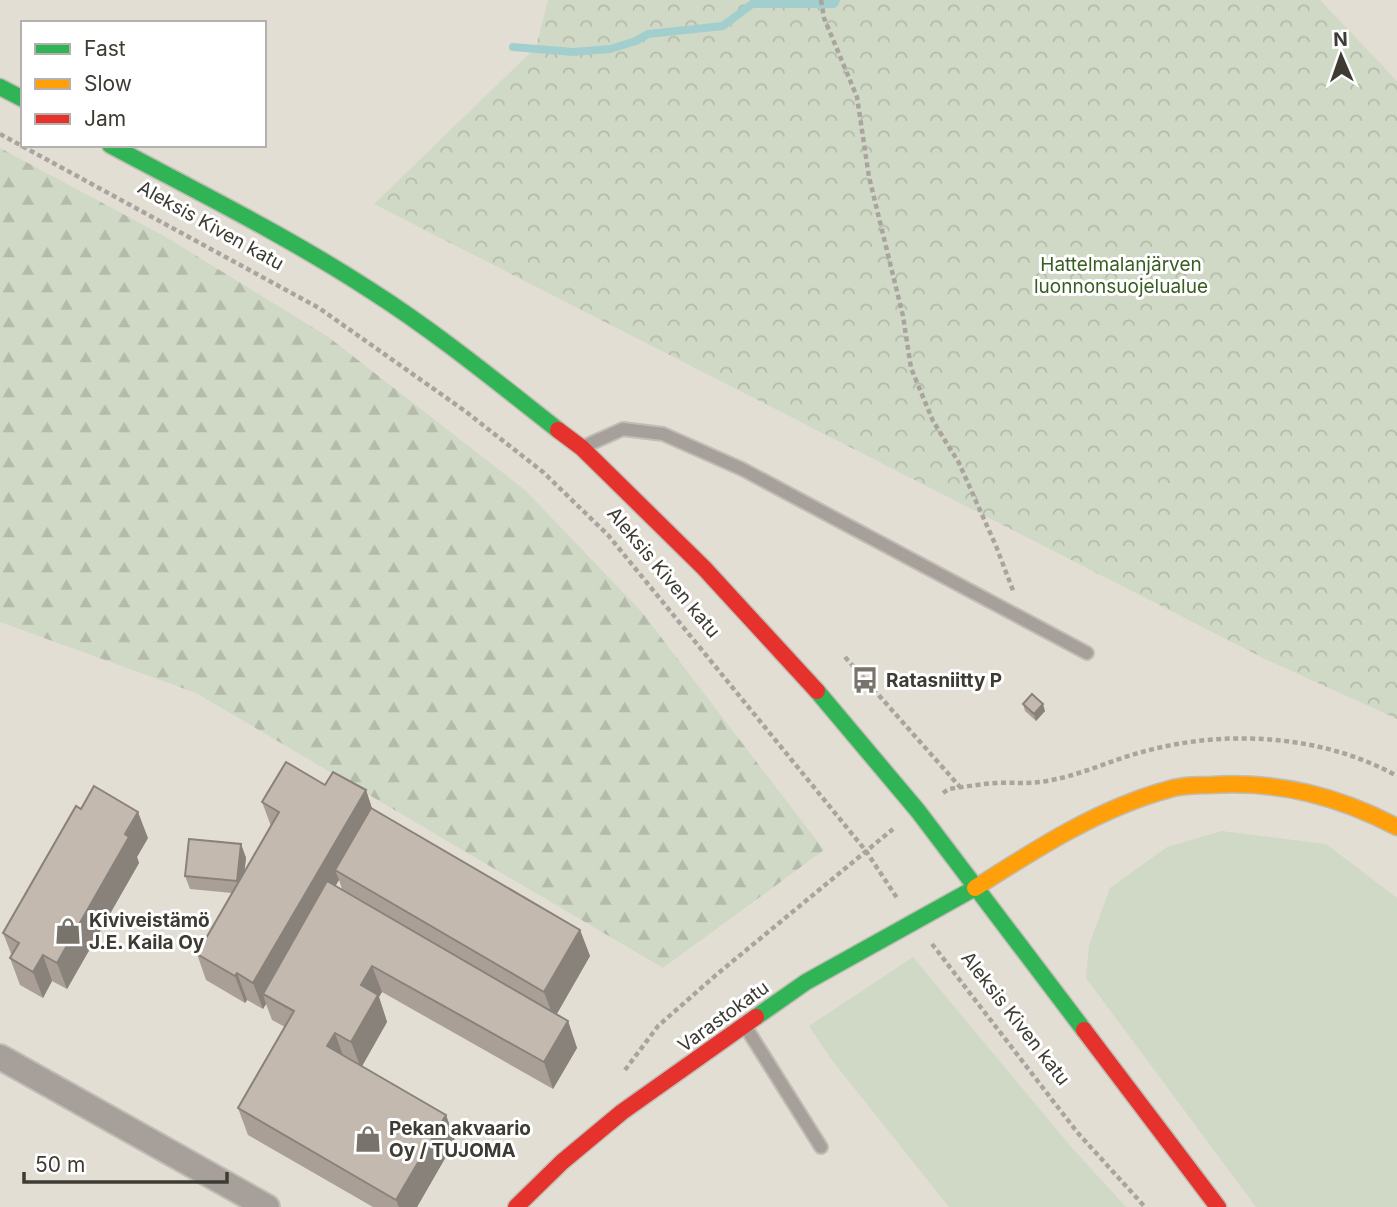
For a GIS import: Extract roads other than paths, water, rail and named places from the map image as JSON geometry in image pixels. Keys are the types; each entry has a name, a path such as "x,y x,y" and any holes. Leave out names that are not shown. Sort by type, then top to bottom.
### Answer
{"main road":[{"path":"0,87 21,98"},
{"name":"Aleksis Kiven katu","path":"114,147 288,240 372,290 478,366 582,448 704,568 823,698 918,811 1218,1207"},
{"name":"Varastokatu","path":"516,1207 562,1162 622,1112 806,982 975,888 1032,850 1119,807 1172,789 1237,782 1294,787 1368,810 1397,827"}],"street":[{"path":"0,1057 267,1207"}],"lane":[{"path":"582,448 623,429 663,434 742,469 1087,653"},
{"path":"746,1026 821,1147"}],"waterway":[{"path":"513,47 573,52 610,49 636,41 648,34 723,26 752,4 834,4 836,0"}],"place":[{"name":"Ratasniitty P","path":"865,680"},
{"name":"Kiviveistämö J.E. Kaila Oy","path":"68,931"},
{"name":"Pekan akvaario Oy / TUJOMA","path":"368,1139"}],"park label":[{"name":"Hattelmalanjärven luonnonsuojelualue","path":"1121,275"}]}
